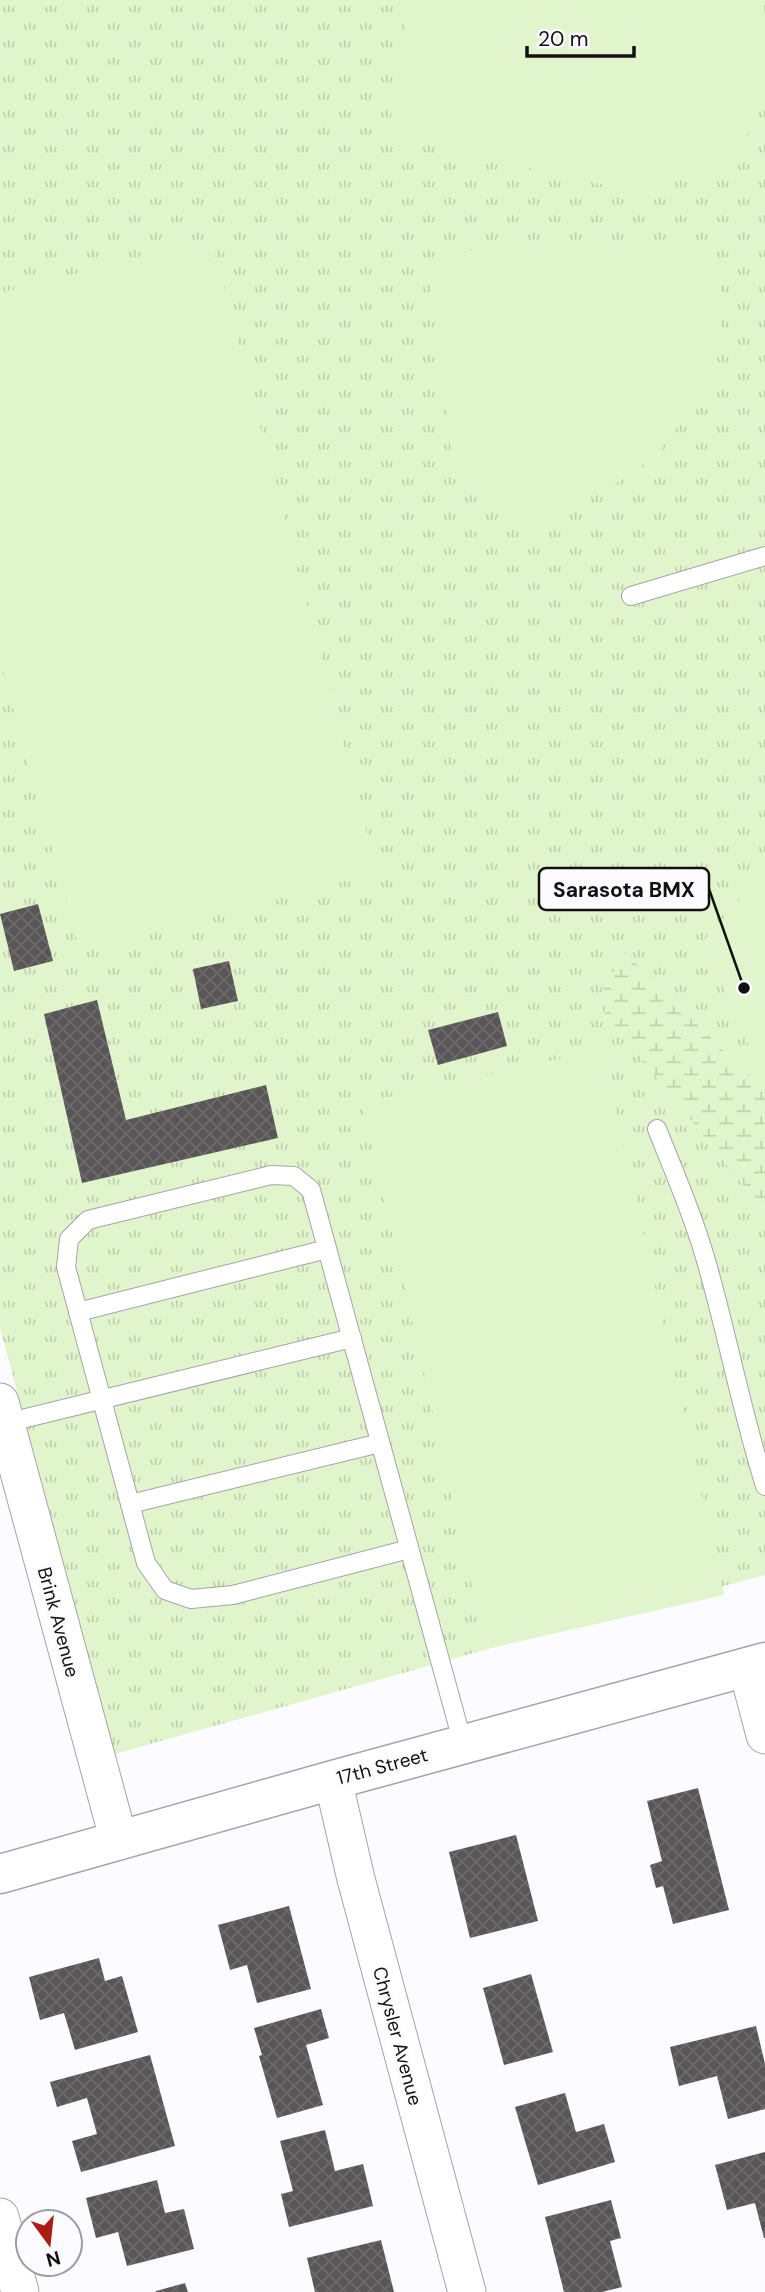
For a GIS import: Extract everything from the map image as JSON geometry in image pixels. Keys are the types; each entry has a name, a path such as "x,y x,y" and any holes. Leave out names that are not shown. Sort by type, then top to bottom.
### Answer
{"main road":[{"name":"17th Street","path":"0,1874 756,1665"}],"street":[{"name":"Brink Avenue","path":"3,1412 119,1841"},
{"path":"756,1665 765,1735"},
{"name":"Chrysler Avenue","path":"333,1780 356,1879 467,2292"},
{"path":"0,2217 20,2292"}],"lane":[{"path":"631,596 765,556"},
{"path":"657,1129 706,1261 748,1432 765,1486"},
{"path":"409,1549 233,1595 191,1599 164,1590 146,1563 78,1312 66,1267 69,1239 88,1220 271,1175 294,1176 312,1190 463,1744"},
{"path":"78,1312 327,1249"},
{"path":"3,1412 102,1399 352,1338"},
{"path":"130,1504 380,1443"}],"green space":[{"path":"0,0 765,0 765,1092 626,953 596,1002 752,1196 765,1208 765,1575 481,1651 115,1754 0,1328"},
{"path":"416,0 763,0 765,101 751,129 723,164 689,178 627,190 392,137 391,100 399,41"},
{"path":"211,239 377,873 80,951 0,660 0,293"},
{"path":"672,239 708,267 726,299 710,378 694,406 652,459 604,491 533,524 503,499 454,475 429,276 451,252"},
{"path":"765,871 765,1070 743,1035 704,940"},
{"path":"625,952 765,1092 765,1208 752,1196 596,1002"},
{"path":"602,1049 724,1595 486,1649 363,1103"}],"building":[{"path":"38,904 53,961 14,971 0,914"},
{"path":"229,961 238,1001 201,1009 193,969"},
{"path":"97,1000 126,1120 266,1085 278,1138 82,1183 44,1014"},
{"path":"498,1012 507,1046 438,1065 428,1030"},
{"path":"698,1788 729,1910 673,1924 663,1886 656,1888 650,1865 662,1861 647,1801"},
{"path":"516,1835 538,1921 470,1938 449,1852"},
{"path":"289,1906 311,1989 257,2003 247,1965 230,1970 218,1925"},
{"path":"99,1958 105,1981 122,1976 138,2032 75,2050 64,2013 40,2020 29,1977"},
{"path":"531,1974 553,2052 504,2065 483,1988"},
{"path":"321,2009 329,2038 306,2045 323,2105 277,2118 254,2028"},
{"path":"756,2026 765,2064 765,2109 728,2119 717,2076 679,2086 670,2047"},
{"path":"150,2055 175,2146 81,2172 72,2141 97,2134 87,2098 57,2107 50,2082"},
{"path":"565,2093 576,2132 604,2124 615,2162 538,2185 515,2107"},
{"path":"325,2130 335,2171 363,2164 373,2206 289,2227 281,2194 293,2191 280,2141"},
{"path":"765,2152 764,2238 755,2203 727,2210 715,2165"},
{"path":"157,2180 165,2213 184,2209 194,2249 127,2266 118,2232 96,2238 86,2198"},
{"path":"611,2200 621,2238 610,2241 622,2287 602,2292 564,2292 545,2217"},
{"path":"381,2240 394,2292 315,2292 307,2258"},
{"path":"185,2283 188,2292 156,2292 156,2291"}],"place":[{"name":"Sarasota BMX","path":"744,988"}]}
